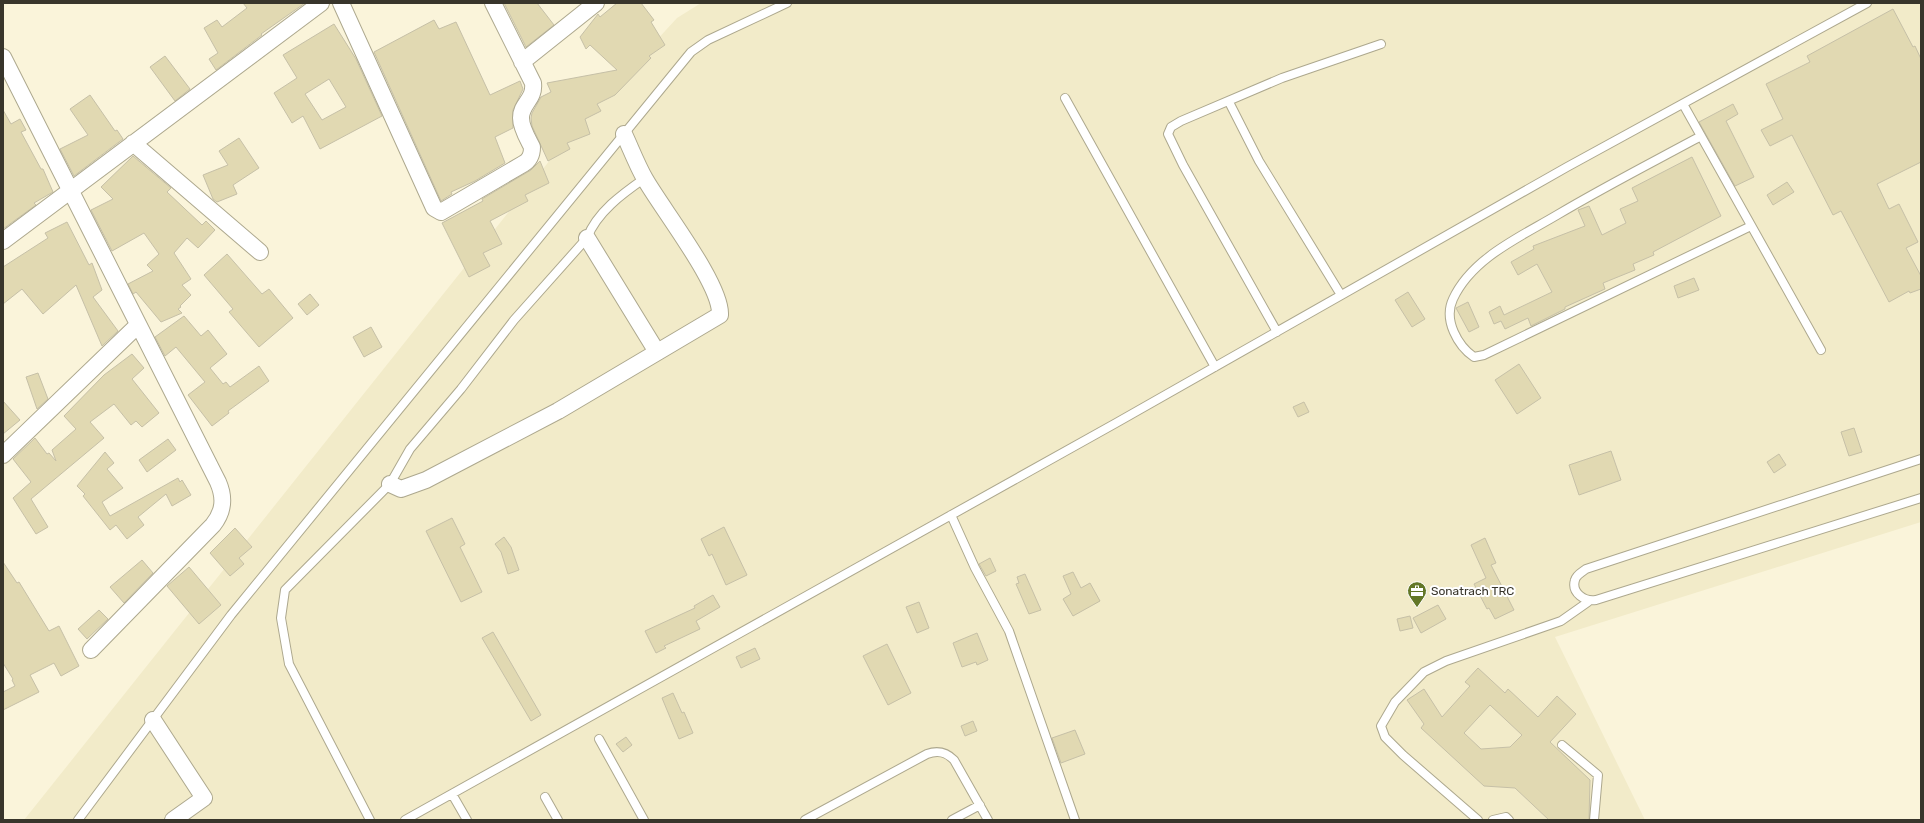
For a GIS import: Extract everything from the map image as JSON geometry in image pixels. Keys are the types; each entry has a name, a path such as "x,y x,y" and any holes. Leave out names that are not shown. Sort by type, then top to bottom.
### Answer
{"street":[{"path":"3,241 70,189 321,3"},
{"path":"341,3 434,208 438,212 446,210 523,164 530,157 532,147 521,119 523,110 531,98 533,88 493,3"},
{"path":"522,62 596,3"},
{"path":"3,57 222,490 224,500 223,509 213,526 91,650"},
{"path":"390,484 401,489 426,480 558,412 720,315 721,308 710,280 644,178 624,134"},
{"path":"133,143 260,252"},
{"path":"587,238 657,352"},
{"path":"3,455 138,325"},
{"path":"153,720 204,798 173,820"}],"lane":[{"path":"78,820 231,615 691,52 708,40 787,3"},
{"path":"405,820 1215,367 1567,167 1867,3"},
{"path":"1277,332 1183,165 1168,134 1171,127 1181,121 1282,78 1381,44"},
{"path":"1066,98 1215,367"},
{"path":"1228,102 1260,161 1341,295"},
{"path":"1683,104 1821,350"},
{"path":"1701,136 1593,194 1496,251 1466,278 1452,300 1450,317 1454,331 1464,350 1474,357 1484,355 1751,226"},
{"path":"370,820 289,664 281,618 285,590 390,484 410,449 461,389 514,320 587,238 591,230 616,198 644,178"},
{"path":"1588,602 1580,597 1575,588 1574,580 1586,569 1921,459"},
{"path":"1478,820 1403,755 1385,737 1381,726 1395,702 1424,672 1446,661 1561,620 1588,602 1863,518 1921,498"},
{"path":"951,515 975,568 1009,631 1075,820"},
{"path":"599,739 644,820"},
{"path":"1562,745 1598,775 1594,820"},
{"path":"805,820 927,754 937,752 947,754 954,760 988,820"},
{"path":"452,794 467,820"},
{"path":"545,796 558,820"},
{"path":"952,820 980,805"},
{"path":"1493,820 1506,817 1509,820"}],"shaded area":[{"path":"701,3 1921,3 1921,522 1555,637 1645,820 24,820 574,130 677,18"}],"building":[{"path":"243,3 305,3 261,34 262,35 216,70 209,59 218,53 204,28 217,20 222,27 247,8"},
{"path":"504,3 537,3 554,25 526,47"},
{"path":"617,3 641,3 654,20 651,22 665,45 649,56 651,58 615,95 597,104 601,111 585,119 590,134 567,143 570,149 548,161 532,126 532,113 541,97 551,92 547,83 617,70 590,45 586,49 580,37 598,14 600,17"},
{"path":"1893,9 1921,59 1921,162 1877,184 1889,209 1899,204 1918,242 1906,248 1921,276 1921,289 1910,293 1909,291 1889,302 1841,211 1833,215 1792,135 1770,146 1761,130 1783,119 1766,84 1810,62 1807,56"},
{"path":"434,20 439,29 456,22 490,95 520,81 523,89 513,110 513,128 495,137 505,163 475,181 451,192 452,194 441,201 374,52"},
{"path":"334,24 356,59 382,116 320,149 303,116 292,123 274,93 297,78 283,55","holes":["329,79 346,107 322,120 305,94"]},
{"path":"165,56 190,89 175,101 150,67"},
{"path":"90,95 115,131 117,130 123,139 74,176 60,149 88,135 70,109"},
{"path":"1733,104 1738,114 1726,121 1754,177 1735,186 1699,122"},
{"path":"3,110 11,124 20,119 26,130 21,132 41,169 43,169 53,192 34,203 36,205 3,229"},
{"path":"239,138 259,168 233,185 237,194 217,202 213,199 203,175 228,165 219,151"},
{"path":"133,156 171,188 167,192 202,225 206,221 215,230 198,248 187,238 174,253 191,279 182,285 191,295 178,309 182,313 161,322 136,292 133,294 128,284 153,271 147,265 159,254 144,233 112,251 91,210 113,199 101,187"},
{"path":"1692,157 1721,216 1653,252 1654,255 1633,264 1635,270 1603,283 1605,289 1565,307 1565,309 1531,326 1528,318 1505,329 1501,321 1494,324 1489,312 1500,306 1504,315 1552,292 1537,264 1518,275 1511,262 1534,249 1533,246 1585,226 1578,210 1589,206 1602,235 1626,223 1620,209 1638,201 1632,188"},
{"path":"540,161 549,183 525,195 528,201 490,221 502,244 483,253 490,266 469,277 442,223 483,201 482,199 531,170"},
{"path":"1787,182 1794,192 1773,205 1767,195"},
{"path":"67,222 89,265 92,263 102,290 93,297 118,331 102,346 76,285 43,314 22,289 3,304 3,267 48,238 45,233"},
{"path":"227,254 262,294 269,289 293,318 259,347 229,312 233,309 204,275"},
{"path":"1694,278 1699,290 1678,298 1674,286"},
{"path":"1408,292 1425,319 1412,327 1395,300"},
{"path":"310,294 319,305 307,315 298,304"},
{"path":"1468,302 1479,327 1469,332 1456,308"},
{"path":"184,316 201,336 208,330 227,354 210,368 223,384 226,382 230,387 259,366 269,381 228,411 229,413 212,426 188,395 205,382 176,347 165,356 155,337"},
{"path":"371,327 382,347 364,357 353,337"},
{"path":"132,354 144,368 132,379 159,413 142,427 136,421 131,425 114,404 90,422 104,438 31,499 48,527 36,534 13,498 31,482 13,459 35,438 47,454 49,453 56,461 52,450 76,429 64,416 104,375"},
{"path":"1519,364 1541,398 1517,414 1495,380"},
{"path":"38,373 48,399 37,409 26,377"},
{"path":"3,401 20,420 3,434"},
{"path":"1304,402 1309,412 1298,417 1293,407"},
{"path":"1854,428 1862,452 1849,456 1841,432"},
{"path":"168,439 176,450 147,472 139,460"},
{"path":"1611,451 1621,480 1579,495 1569,465"},
{"path":"105,452 114,463 107,469 123,488 102,502 110,516 178,478 180,482 182,480 191,495 172,506 166,494 138,517 144,525 127,539 116,525 110,530 83,496 85,494 77,486"},
{"path":"1779,454 1786,465 1774,473 1767,462"},
{"path":"452,518 465,544 460,547 482,592 461,602 426,531"},
{"path":"724,527 747,575 726,585 712,554 709,556 701,539"},
{"path":"235,528 252,547 239,558 244,564 230,576 210,553"},
{"path":"504,537 511,547 519,570 508,574 501,552 495,544"},
{"path":"1485,538 1496,563 1491,565 1514,610 1495,619 1489,608 1487,609 1474,584 1486,578 1471,545"},
{"path":"990,558 996,571 986,576 979,564"},
{"path":"142,560 153,573 124,603 110,587"},
{"path":"3,562 17,583 19,582 49,631 59,626 79,666 61,676 54,663 30,675 39,692 3,710 3,692 15,686 12,680 13,679 3,663"},
{"path":"189,567 221,605 199,624 167,586"},
{"path":"1073,572 1081,588 1090,583 1100,601 1073,616 1063,599 1071,594 1063,576"},
{"path":"1025,574 1041,610 1029,614 1016,584 1019,583 1017,577"},
{"path":"713,595 720,607 696,621 700,629 664,646 666,648 656,653 645,631 695,608 694,606"},
{"path":"919,602 929,628 917,633 906,607"},
{"path":"1438,605 1446,619 1421,633 1413,618"},
{"path":"99,610 108,619 87,639 78,629"},
{"path":"1410,616 1413,628 1400,631 1397,619"},
{"path":"493,632 541,715 531,721 482,638"},
{"path":"977,633 988,660 977,665 976,662 962,667 953,643"},
{"path":"887,644 911,693 888,705 863,656"},
{"path":"755,648 760,659 741,668 736,657"},
{"path":"1478,668 1505,693 1508,689 1538,717 1557,696 1576,714 1550,742 1590,780 1589,820 1549,820 1515,788 1484,786 1421,728 1424,724 1407,700 1424,689 1442,717 1470,686 1465,682","holes":["1490,705 1522,735 1510,747 1481,749 1464,733"]},
{"path":"673,693 682,713 684,712 693,733 679,739 662,698"},
{"path":"973,721 977,731 965,736 961,726"},
{"path":"1075,730 1085,754 1061,763 1052,738"},
{"path":"626,737 632,745 623,752 616,744"}],"place":[{"name":"Sonatrach TRC","path":"1417,608"}]}
